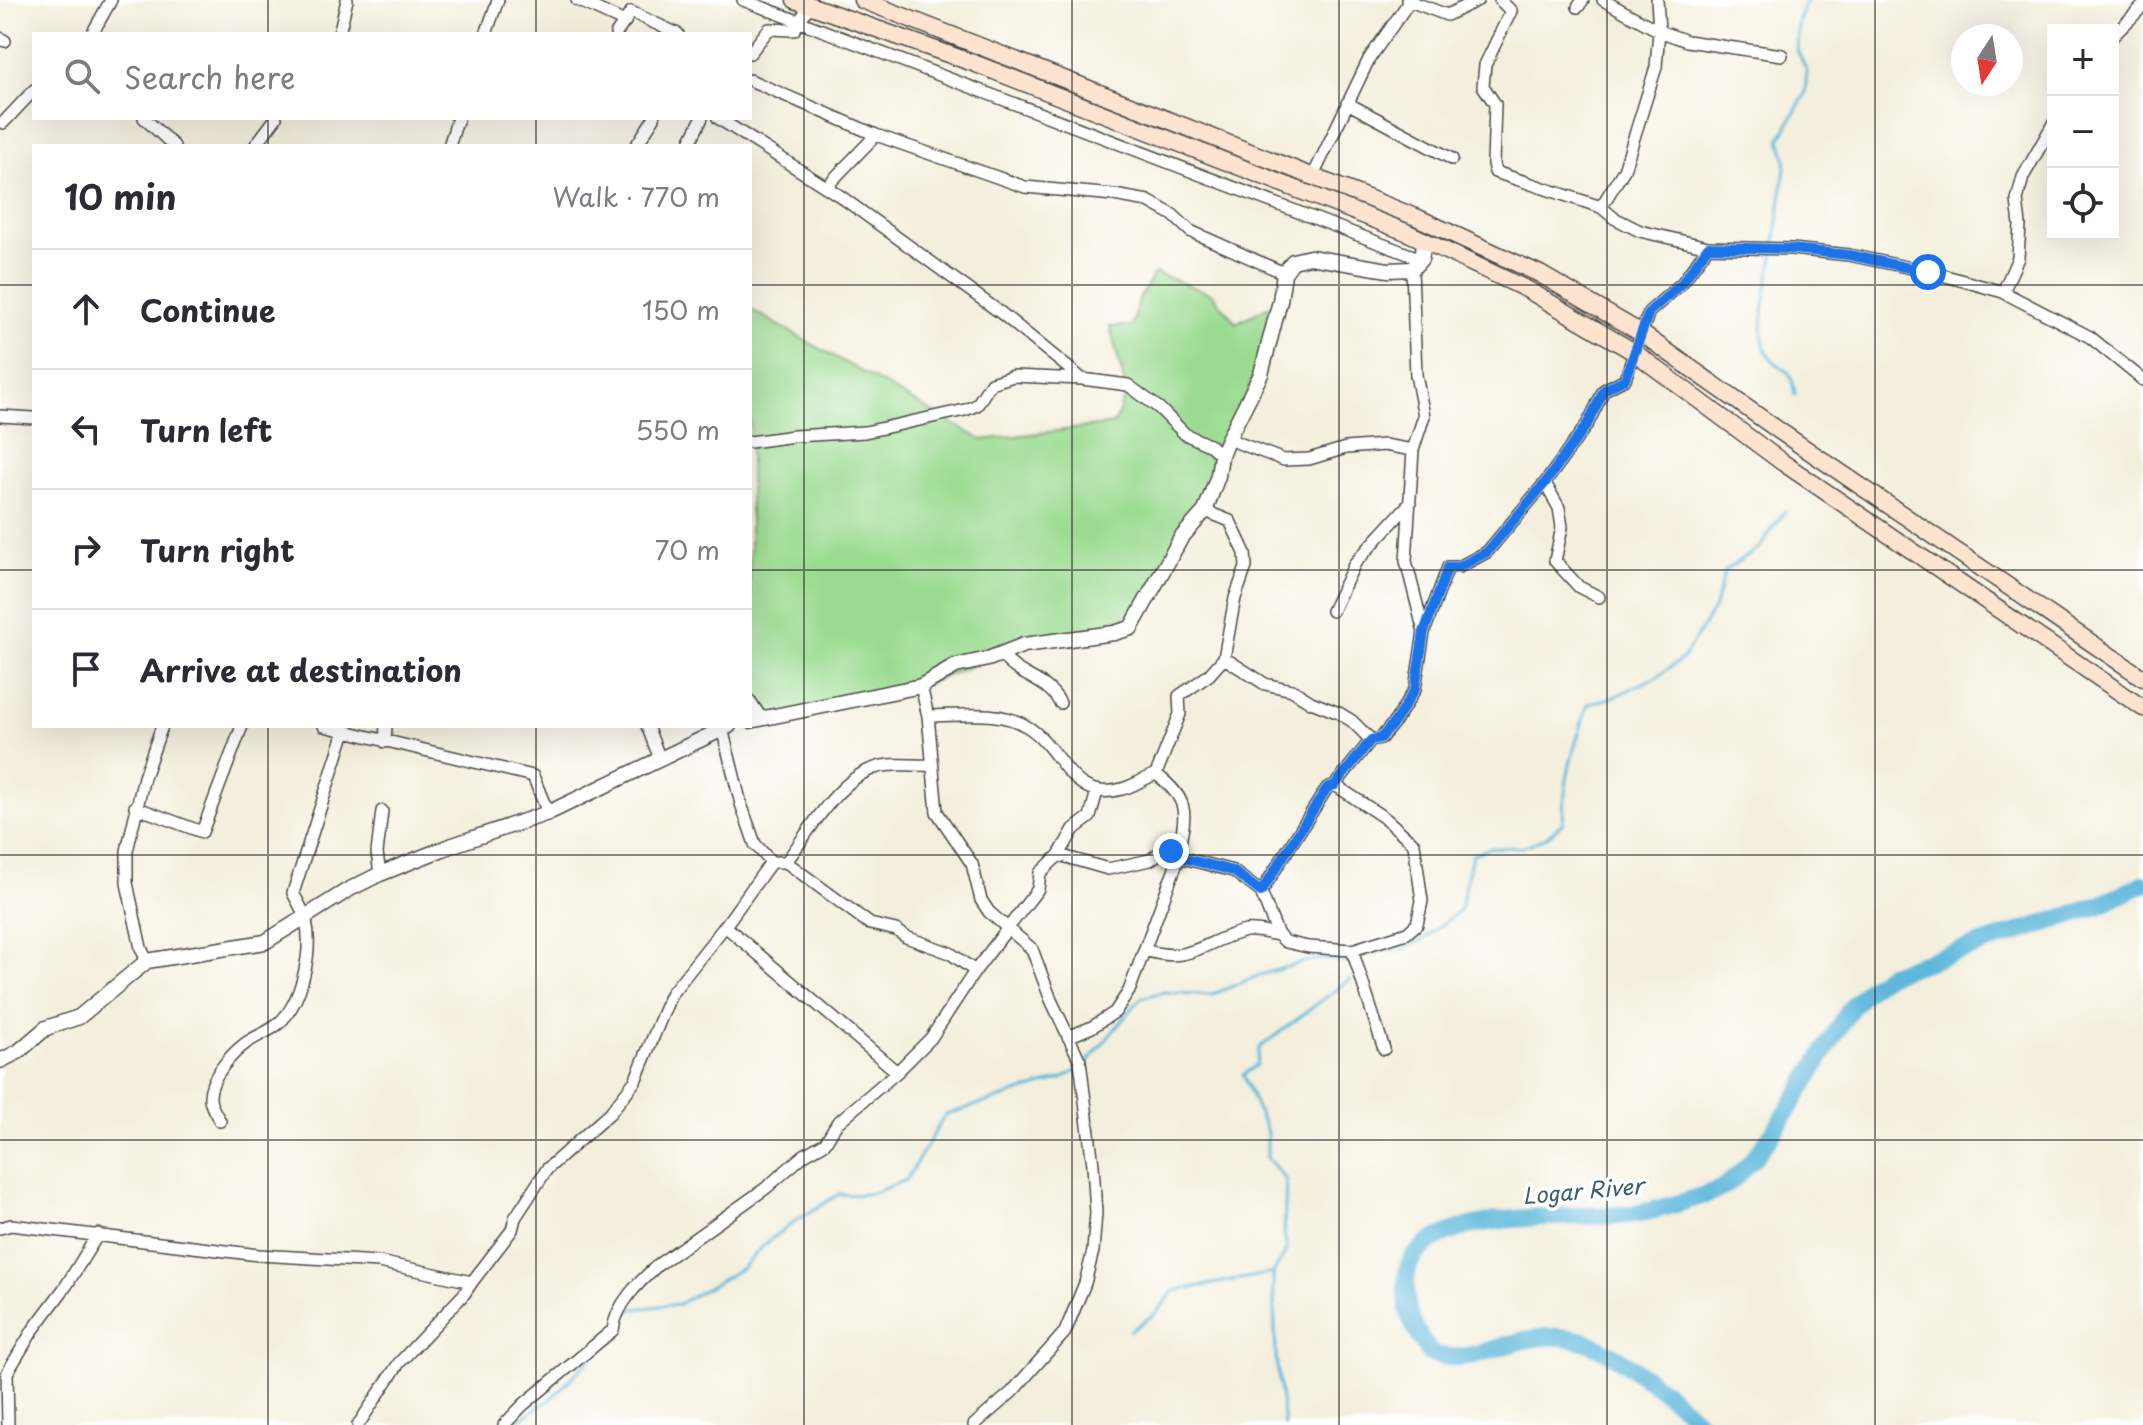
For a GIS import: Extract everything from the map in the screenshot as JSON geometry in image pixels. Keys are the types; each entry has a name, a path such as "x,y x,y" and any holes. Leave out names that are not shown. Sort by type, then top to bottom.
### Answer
{"main road":[{"path":"869,1 892,5 1416,217 1540,274 1641,333 2143,678"},
{"path":"802,3 976,64 1425,240 1528,290 1634,352 1782,462 2143,708"}],"street":[{"path":"93,32 111,0"},
{"path":"339,32 347,0"},
{"path":"487,32 498,0"},
{"path":"577,0 625,22"},
{"path":"743,0 1416,264"},
{"path":"1313,176 1369,59 1408,1 1447,15 1478,0"},
{"path":"1500,0 1511,11 1485,65 1483,86 1495,104 1495,172 1601,207 1614,218 1640,231 1708,247 1792,249 1862,258 1935,273 2003,292 2090,337 2143,380"},
{"path":"1603,0 1659,31 1701,44 1782,55"},
{"path":"1601,207 1624,170 1656,67 1659,31 1657,0"},
{"path":"752,50 769,29 794,30 799,22 802,3"},
{"path":"2119,30 2143,6"},
{"path":"618,32 631,12 674,32"},
{"path":"752,81 876,135 1025,187 1148,201 1173,215 1190,231 1284,273"},
{"path":"3,123 32,92"},
{"path":"1347,103 1452,159"},
{"path":"146,120 172,144"},
{"path":"256,144 274,120"},
{"path":"450,144 457,120"},
{"path":"637,144 653,120"},
{"path":"689,144 701,120"},
{"path":"721,120 826,187 1001,313 1082,379"},
{"path":"826,187 876,135"},
{"path":"2003,292 2018,258 2020,225 2017,200 2023,177 2047,135"},
{"path":"1424,632 1406,561 1413,450 1424,416 1416,375 1416,264 1425,240"},
{"path":"1261,892 1327,788 1335,785 1371,740 1381,738 1415,689 1424,632 1448,567 1459,567 1487,552 1545,483 1588,423 1604,390 1625,379 1649,312 1682,283 1708,247"},
{"path":"756,720 921,686 956,666 1024,645 1131,628 1181,538 1205,511 1218,476 1221,455 1261,374 1284,273 1293,261 1310,257 1388,270 1416,264"},
{"path":"752,442 865,432 965,410 977,405 991,383 1013,376 1128,385 1159,408 1185,434 1211,446 1221,455"},
{"path":"0,416 32,418"},
{"path":"1228,439 1284,460 1309,459 1346,448 1384,445 1413,450"},
{"path":"1545,483 1559,508 1562,527 1555,561 1579,587 1599,597"},
{"path":"1332,611 1355,563 1410,503"},
{"path":"928,716 1005,717 1028,726 1060,757 1072,779 1097,791 1122,789 1156,774 1180,714 1179,696 1209,675 1224,658 1235,598 1246,567 1245,553 1230,521 1205,511"},
{"path":"1001,654 1010,667 1052,688 1060,703"},
{"path":"1224,658 1265,684 1292,690 1339,713 1371,740"},
{"path":"921,686 928,716 937,812 972,864 981,900 989,912 1032,949 1081,1066 1096,1213 1093,1251 1085,1283 1065,1332 1012,1392 974,1425"},
{"path":"147,961 141,948 127,883 127,851 135,807 161,728"},
{"path":"135,807 202,832 241,728"},
{"path":"332,728 533,776 548,813"},
{"path":"385,742 386,728"},
{"path":"648,728 660,759"},
{"path":"0,1061 18,1052 46,1028 79,1017 147,961 265,942 348,890 380,874 450,846 548,813 723,728"},
{"path":"725,728 741,804 755,844 771,862 786,862 870,924 896,930 906,937 950,953 975,971"},
{"path":"220,1121 209,1101 212,1084 233,1054 278,1024 286,1015 305,973 308,942 305,918 293,893 345,731"},
{"path":"786,862 832,800 853,779 876,767 931,765"},
{"path":"1068,1037 1092,1027 1115,1012 1129,991 1178,855 1185,817 1176,790 1156,774"},
{"path":"1059,855 1108,869 1150,860 1165,849 1233,871 1261,892 1278,935 1286,942 1354,956 1407,933 1417,924 1422,901 1421,883 1414,844 1386,819 1335,785"},
{"path":"504,1425 523,1405 613,1330 615,1312 651,1271 766,1188 804,1155 825,1143 837,1123 897,1072 931,1038 975,971 1038,889 1040,873 1059,855 1074,829 1090,817 1097,791"},
{"path":"380,874 377,853 382,811"},
{"path":"358,1425 399,1363 464,1294 512,1230 515,1218 547,1169 610,1113 635,1081 671,994 771,862"},
{"path":"725,926 897,1072"},
{"path":"1144,950 1165,957 1175,956 1248,931 1278,935"},
{"path":"1354,956 1384,1049"},
{"path":"0,1228 11,1225 259,1255 379,1262 472,1282"},
{"path":"8,1425 7,1373 98,1234"}],"green space":[{"path":"1155,273 1212,294 1236,323 1280,301 1218,476 1131,628 1024,645 921,686 762,719 752,704 752,310 982,440 1114,424 1127,392 1110,327 1132,326 1140,297"}],"waterway":[{"path":"1775,244 1786,160 1780,139 1805,94 1807,71 1797,50 1798,24 1806,0"},
{"path":"1774,252 1762,334 1769,356 1789,373 1795,395"},
{"path":"1358,957 1380,951 1402,950 1423,940 1460,910 1472,855 1489,848 1524,847 1546,837 1563,823 1567,777 1588,704 1614,697 1658,676 1683,658 1714,609 1725,571 1760,547 1785,511"},
{"name":"Logar River","path":"1702,1425 1670,1396 1620,1360 1592,1344 1578,1340 1564,1337 1532,1339 1463,1357 1431,1354 1416,1331 1407,1306 1406,1280 1410,1262 1430,1242 1454,1230 1483,1223 1640,1213 1720,1189 1755,1157 1773,1133 1851,1008 1869,988 1889,974 2098,906 2143,884"},
{"path":"1085,1065 1141,998 1164,992 1211,995 1260,975 1304,962 1324,959 1343,962 1351,959"},
{"path":"1130,1331 1156,1313 1174,1291 1273,1273 1287,1250 1284,1232 1286,1180 1267,1158 1267,1132 1243,1075 1256,1065 1259,1048 1350,979"},
{"path":"621,1318 633,1309 679,1304 742,1268 789,1225 839,1194 873,1193 906,1180 945,1115 1062,1079 1079,1069"},
{"path":"1273,1273 1276,1356 1284,1425"},
{"path":"513,1423 550,1400 598,1351 613,1341 614,1335"}],"route":[{"path":"1171,851 1178,853 1179,857 1233,871 1261,892 1327,788 1335,785 1371,740 1381,738 1415,689 1424,632 1448,567 1459,567 1487,552 1545,483 1588,423 1604,390 1625,379 1649,312 1682,283 1708,247 1792,249 1849,255 1928,272"}]}
